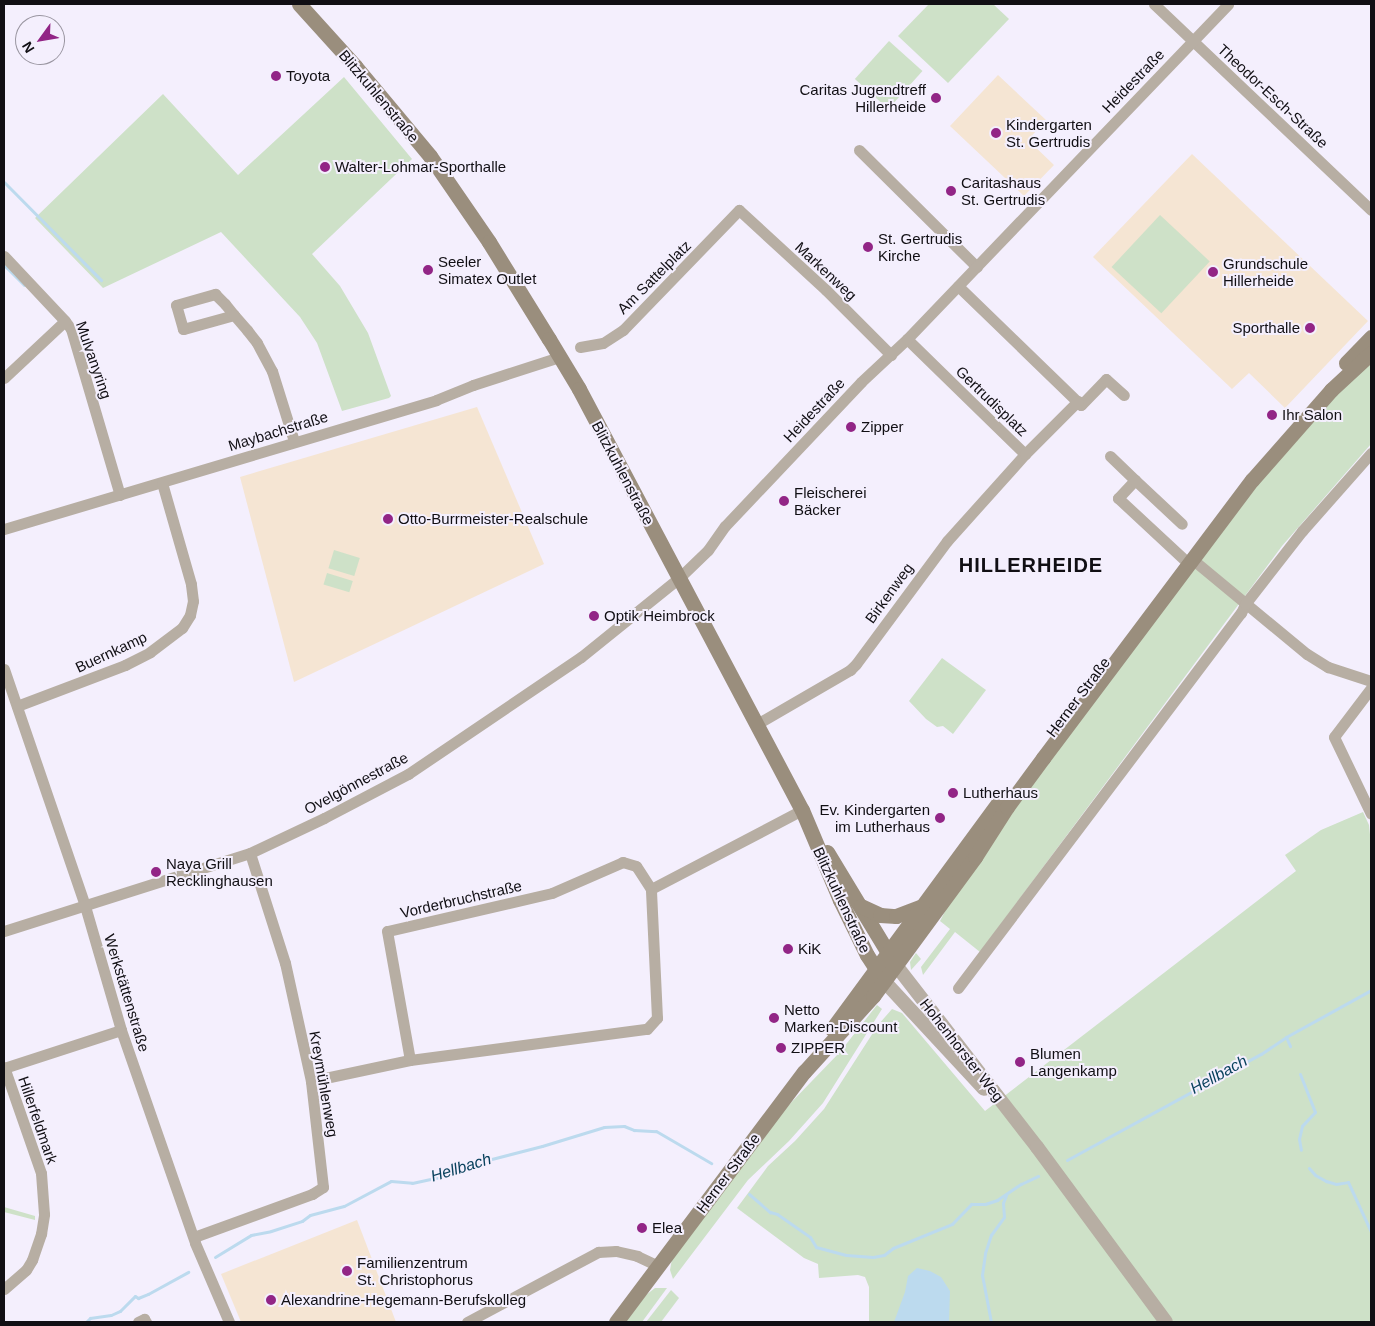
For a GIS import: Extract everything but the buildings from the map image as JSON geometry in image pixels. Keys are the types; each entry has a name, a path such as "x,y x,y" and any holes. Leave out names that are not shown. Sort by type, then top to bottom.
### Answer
{"main road":[{"name":"Blitzkuhlenstraße","path":"299,4 356,66 430,156 489,242 579,389 802,810 892,958"},
{"name":"Herner Straße","path":"892,958 975,857 1012,800 1278,436 1371,337"},
{"name":"Herner Straße","path":"616,1322 804,1072 866,1005 880,976 920,907 1188,560 1268,461 1332,390 1371,353"},
{"name":"Blitzkuhlenstraße","path":"802,810 840,900 880,976"},
{"path":"860,905 880,915 896,916 920,907"}],"street":[{"name":"Theodor-Esch-Straße","path":"1154,4 1371,210"},
{"name":"Heidestraße","path":"679,578 708,550 725,526 848,396 977,267 1228,4"},
{"path":"859,150 977,267"},
{"name":"Am Sattelplatz","path":"580,347 603,343 623,330 739,210"},
{"name":"Markenweg","path":"739,210 826,290 891,355"},
{"name":"Mulvanyring","path":"4,256 66,320 120,495"},
{"path":"958,286 1078,401"},
{"path":"234,315 183,329 176,304 215,294 234,315 257,343 266,358 294,441"},
{"path":"4,378 66,320"},
{"name":"Gertrudisplatz","path":"907,339 1025,454 1078,401 1081,405 1106,379 1124,395"},
{"name":"Maybachstraße","path":"4,529 436,400 482,382 560,357"},
{"path":"958,988 1241,613 1245,604 1302,531 1371,453"},
{"name":"Birkenweg","path":"756,724 850,670 856,664 947,541 1025,454"},
{"path":"1110,456 1182,524"},
{"path":"1136,480 1118,498 1188,560 1306,654 1328,667 1371,681"},
{"name":"Buernkamp","path":"17,706 125,665 150,652 182,628 190,615 193,601 192,584 162,482"},
{"name":"Ovelgönnestraße","path":"4,932 250,853 324,818 408,774 581,658 679,578"},
{"name":"Werkstättenstraße","path":"4,669 86,906 121,1030 194,1237 229,1322"},
{"path":"1371,688 1334,737 1371,814"},
{"path":"311,1081 410,1060 647,1029 657,1018 652,889 802,810"},
{"name":"Kreymühlenweg","path":"194,1237 312,1194 324,1187 311,1081 284,963 250,853"},
{"name":"Vorderbruchstraße","path":"410,1060 387,931 552,893 622,862 630,862 636,866 652,889"},
{"name":"Hohenhorster Weg","path":"892,958 1037,1147 1166,1322"},
{"name":"Hohenhorster Weg","path":"880,976 986,1092 1023,1138 1037,1147"},
{"path":"4,1068 121,1030"},
{"name":"Hillerfeldmark","path":"4,1068 41,1173 44,1214 41,1234 32,1260 26,1270 4,1289"},
{"path":"467,1322 598,1252 616,1250 637,1256 658,1266"},
{"path":"138,1322 144,1319 146,1322"}],"shaded area":[{"name":"Kindergarten St. Gertrudis","path":"998,75 1046,120 1028,140 1054,165 1024,196 950,126"},
{"name":"Grundschule Hillerheide","path":"1192,154 1368,321 1285,408 1249,373 1232,389 1093,257"},
{"name":"Otto-Burrmeister-Realschule","path":"477,407 544,564 294,682 240,477"},
{"path":"357,1220 396,1322 241,1322 221,1274"}],"green space":[{"path":"929,4 993,4 1009,19 948,83 898,36"},
{"path":"889,41 922,71 888,109 855,79"},
{"path":"344,77 412,159 312,254 340,286 368,333 391,396 389,398 342,411 317,343 300,317 221,232 103,288 35,218 163,94 238,175"},
{"path":"1160,215 1210,261 1161,313 1112,267"},
{"path":"1371,364 1371,444 1282,546 980,952 955,932 923,975 921,967 950,929 940,921 954,894 1001,826 1277,459 1346,383"},
{"path":"334,550 360,558 354,576 328,568"},
{"path":"327,573 353,581 349,592 323,584"},
{"path":"942,658 986,690 953,734 943,726 937,727 926,719 909,701"},
{"path":"1363,812 1369,825 1371,844 1371,1322 869,1322 869,1287 865,1277 858,1275 819,1278 818,1264 804,1258 737,1208 768,1166 795,1141 824,1109 878,1025 892,1009 902,1013 985,1111 1296,871 1285,855 1321,830"},
{"path":"916,953 921,959 911,970 910,962"},
{"path":"877,1005 882,1009 823,1103 789,1141 748,1180 673,1279 670,1270 672,1259 782,1112 840,1052"},
{"path":"4,1207 35,1216 35,1220 4,1212"},
{"path":"655,1288 667,1288 642,1322 625,1322 646,1295"},
{"path":"671,1290 679,1298 661,1322 646,1322"}],"water":[{"path":"917,1268 930,1271 941,1277 950,1291 949,1322 894,1322 905,1292 908,1276"}],"waterway":[{"path":"4,182 101,280"},
{"path":"4,265 24,285"},
{"name":"Hellbach","path":"1067,1160 1261,1054 1286,1037 1371,990"},
{"path":"1286,1037 1290,1046"},
{"path":"1300,1074 1315,1112 1302,1126 1299,1139 1301,1150"},
{"name":"Hellbach","path":"215,1257 251,1235 271,1231 302,1221 310,1215 344,1206 391,1181 412,1183 458,1173 480,1162 604,1127 624,1126 634,1130 656,1131 711,1163"},
{"path":"1309,1168 1315,1175 1326,1181 1336,1184 1348,1182 1371,1232"},
{"name":"Hellbach","path":"749,1194 770,1212 777,1214 810,1237 816,1247 846,1255 873,1257 884,1255 893,1248 952,1224 971,1204 985,1204 997,1200 1021,1184 1038,1176"},
{"path":"991,1322 982,1275 985,1253 991,1235 1004,1217 1003,1203 1006,1195"},
{"name":"Hellbach","path":"86,1322 90,1318 111,1315 120,1311 135,1296 138,1298 148,1294 188,1272"}],"place":[{"name":"Toyota","path":"276,76"},
{"name":"Caritas Jugendtreff Hillerheide","path":"936,98"},
{"name":"Kindergarten St. Gertrudis","path":"996,133"},
{"name":"Walter-Lohmar-Sporthalle","path":"325,167"},
{"name":"Caritashaus St. Gertrudis","path":"951,191"},
{"name":"St. Gertrudis Kirche","path":"868,247"},
{"name":"Seeler Simatex Outlet","path":"428,270"},
{"name":"Grundschule Hillerheide","path":"1213,272"},
{"name":"Sporthalle","path":"1310,328"},
{"name":"Ihr Salon","path":"1272,415"},
{"name":"Zipper","path":"851,427"},
{"name":"Fleischerei Bäcker","path":"784,501"},
{"name":"Otto-Burrmeister-Realschule","path":"388,519"},
{"name":"Optik Heimbrock","path":"594,616"},
{"name":"Lutherhaus","path":"953,793"},
{"name":"Ev. Kindergarten im Lutherhaus","path":"940,818"},
{"name":"Naya Grill Recklinghausen","path":"156,872"},
{"name":"KiK","path":"788,949"},
{"name":"Netto Marken-Discount","path":"774,1018"},
{"name":"ZIPPER","path":"781,1048"},
{"name":"Blumen Langenkamp","path":"1020,1062"},
{"name":"Elea","path":"642,1228"},
{"name":"Familienzentrum St. Christophorus","path":"347,1271"},
{"name":"Alexandrine-Hegemann-Berufskolleg","path":"271,1300"}],"district":[{"name":"HILLERHEIDE","path":"1031,565"}]}
